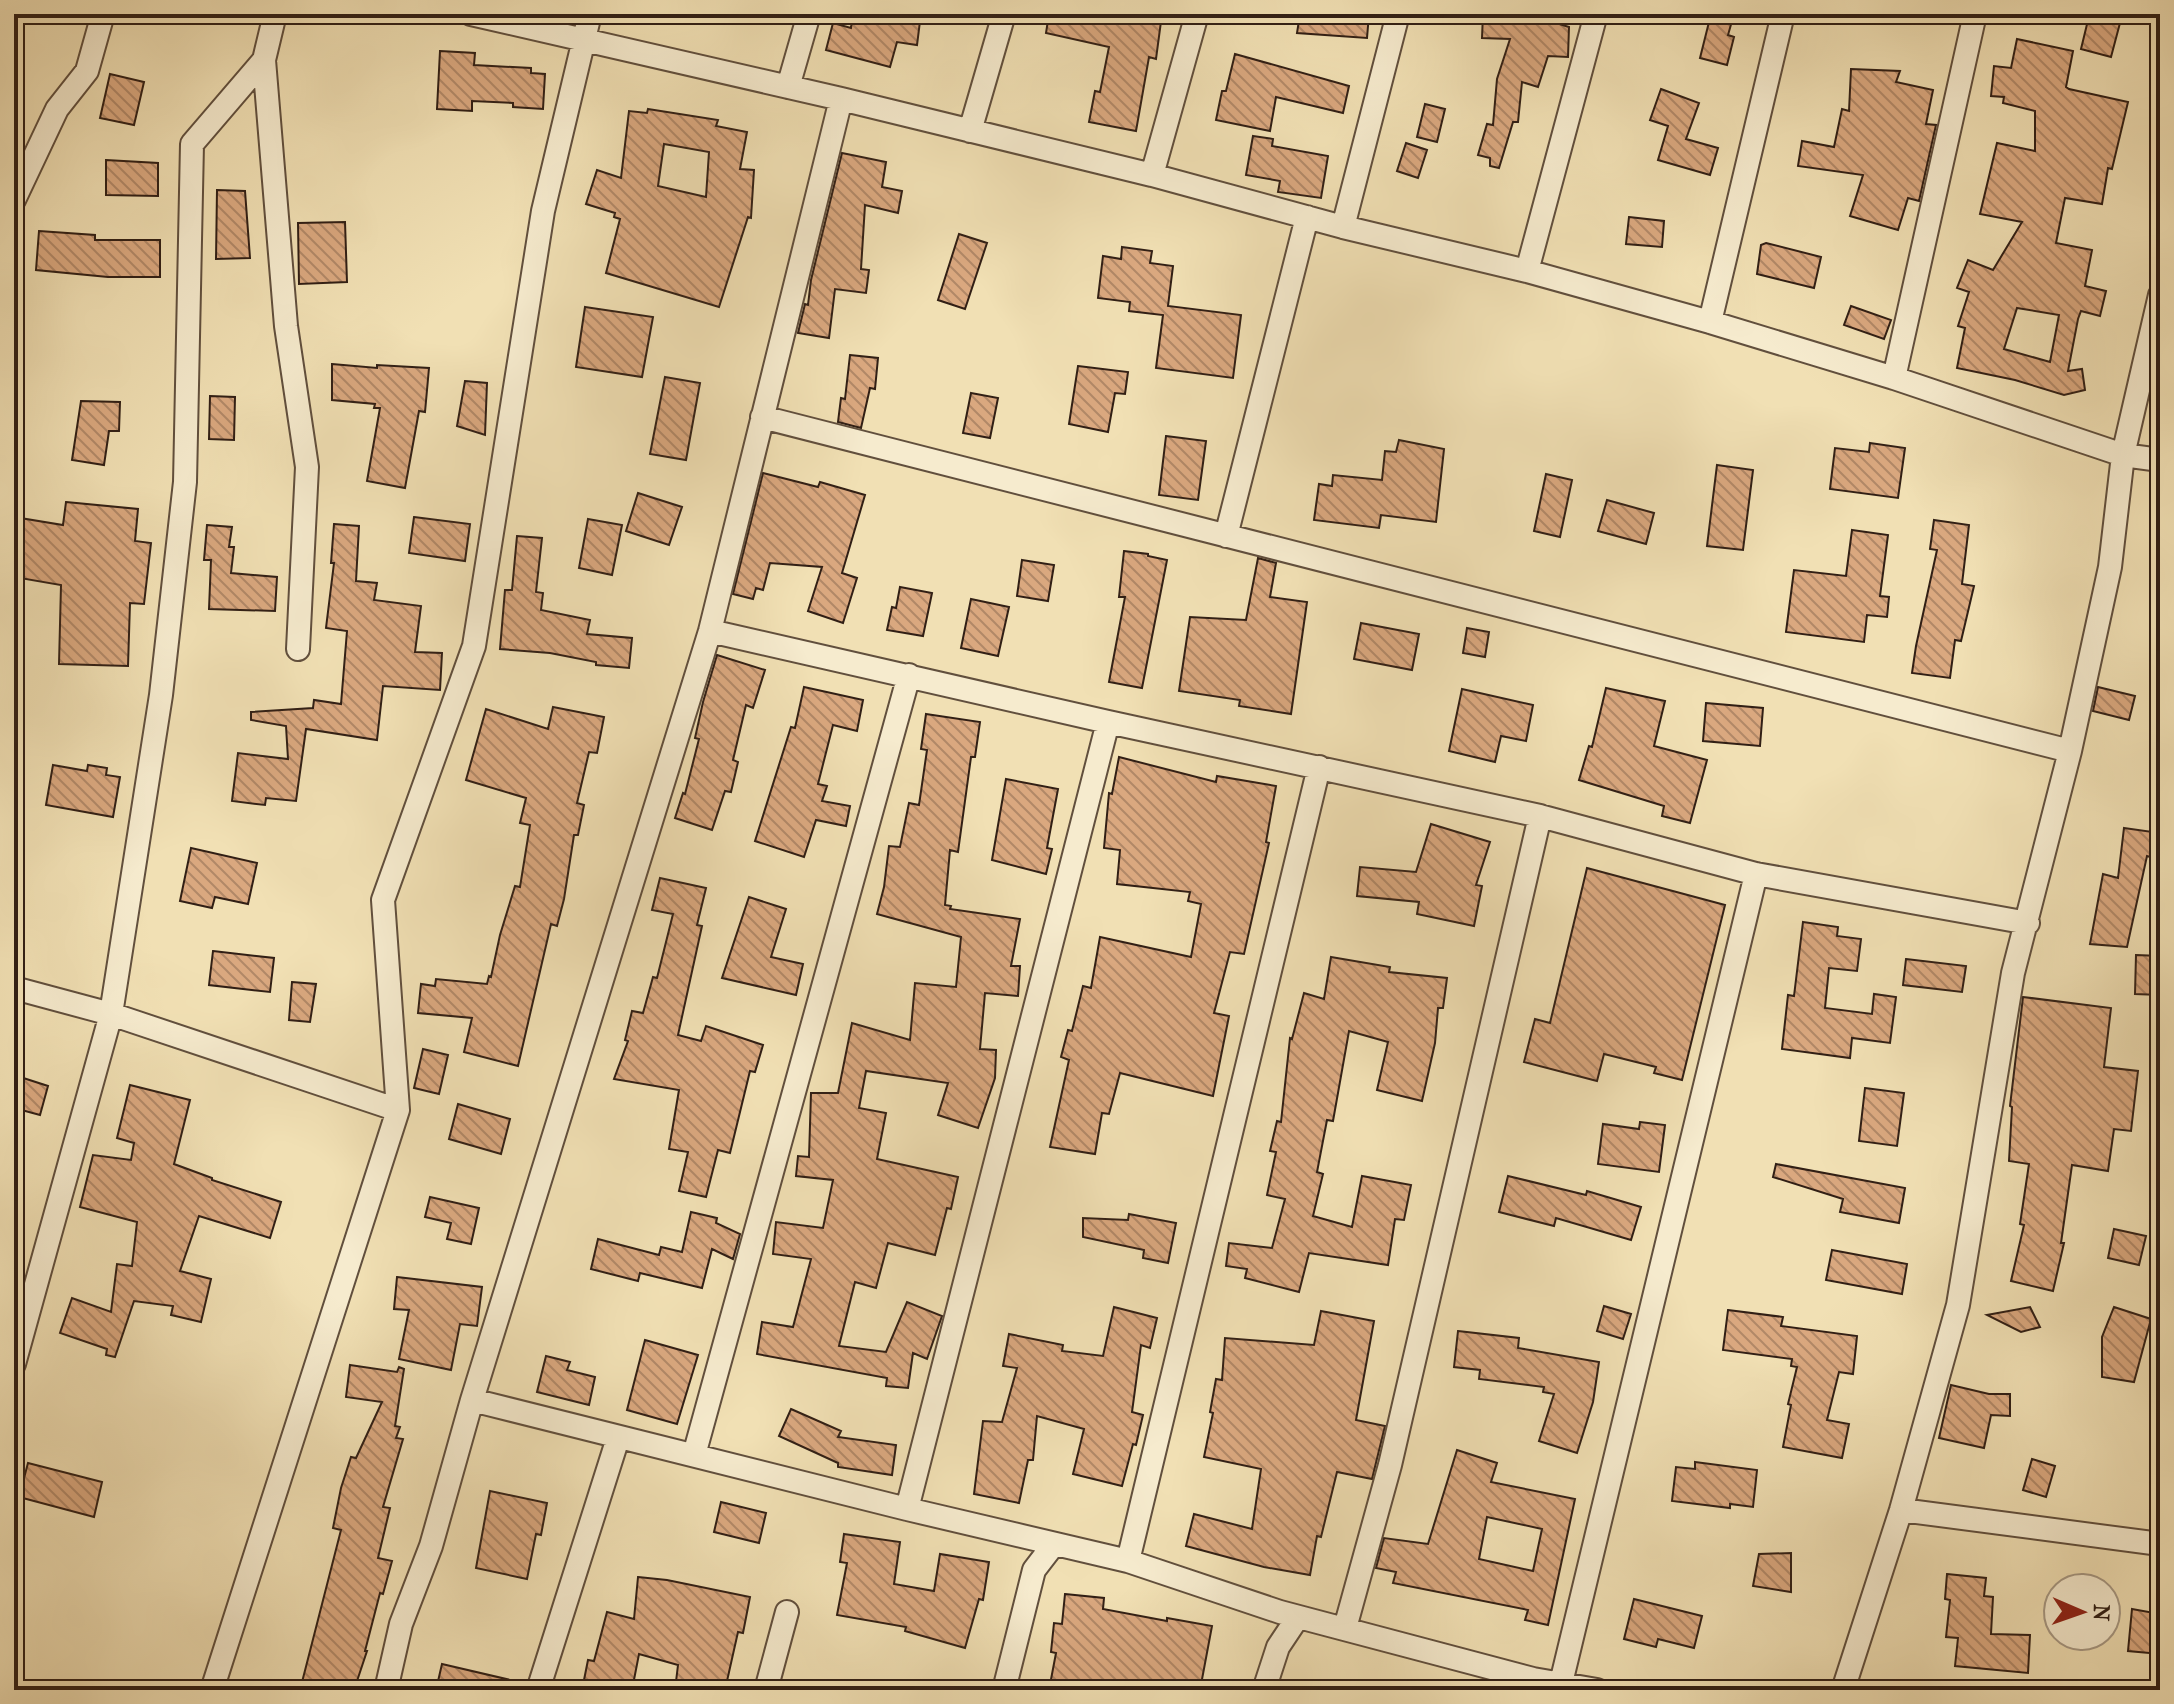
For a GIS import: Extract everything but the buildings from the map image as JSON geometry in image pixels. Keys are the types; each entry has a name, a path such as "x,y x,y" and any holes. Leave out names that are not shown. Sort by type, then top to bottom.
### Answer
{"street":[{"path":"14,200 57,109 87,71 103,14"},
{"path":"275,14 264,60 286,326 307,467 298,649"},
{"path":"471,14 841,99 1527,271 1894,378 2123,455 2160,460"},
{"path":"212,1690 398,1110 383,900 474,646 543,211 590,14"},
{"path":"788,87 809,14"},
{"path":"970,131 1004,14"},
{"path":"1152,175 1197,14"},
{"path":"1343,227 1398,14"},
{"path":"1527,271 1596,14"},
{"path":"1710,322 1783,14"},
{"path":"1894,378 1975,14"},
{"path":"14,1364 111,1014 161,695 185,482 192,144 264,60"},
{"path":"386,1690 401,1624 431,1546 472,1400 710,631 841,99"},
{"path":"1226,536 1307,217"},
{"path":"1843,1690 1901,1510 1958,1305 2013,973 2070,751 2110,567 2123,455 2160,295"},
{"path":"762,417 2070,751"},
{"path":"710,631 1540,816 1756,874 2028,923"},
{"path":"694,1455 909,675"},
{"path":"907,1509 1108,722"},
{"path":"1128,1561 1319,767"},
{"path":"1345,1628 1390,1465 1540,816"},
{"path":"1561,1683 1756,874"},
{"path":"14,988 111,1014 398,1110"},
{"path":"472,1400 1128,1561 1298,1617 1345,1628 1531,1684 1561,1683 1597,1690"},
{"path":"538,1690 618,1438"},
{"path":"1901,1510 2160,1544"},
{"path":"1004,1690 1034,1570 1054,1544"},
{"path":"766,1690 787,1612"},
{"path":"1264,1690 1278,1647 1298,1617"}]}
